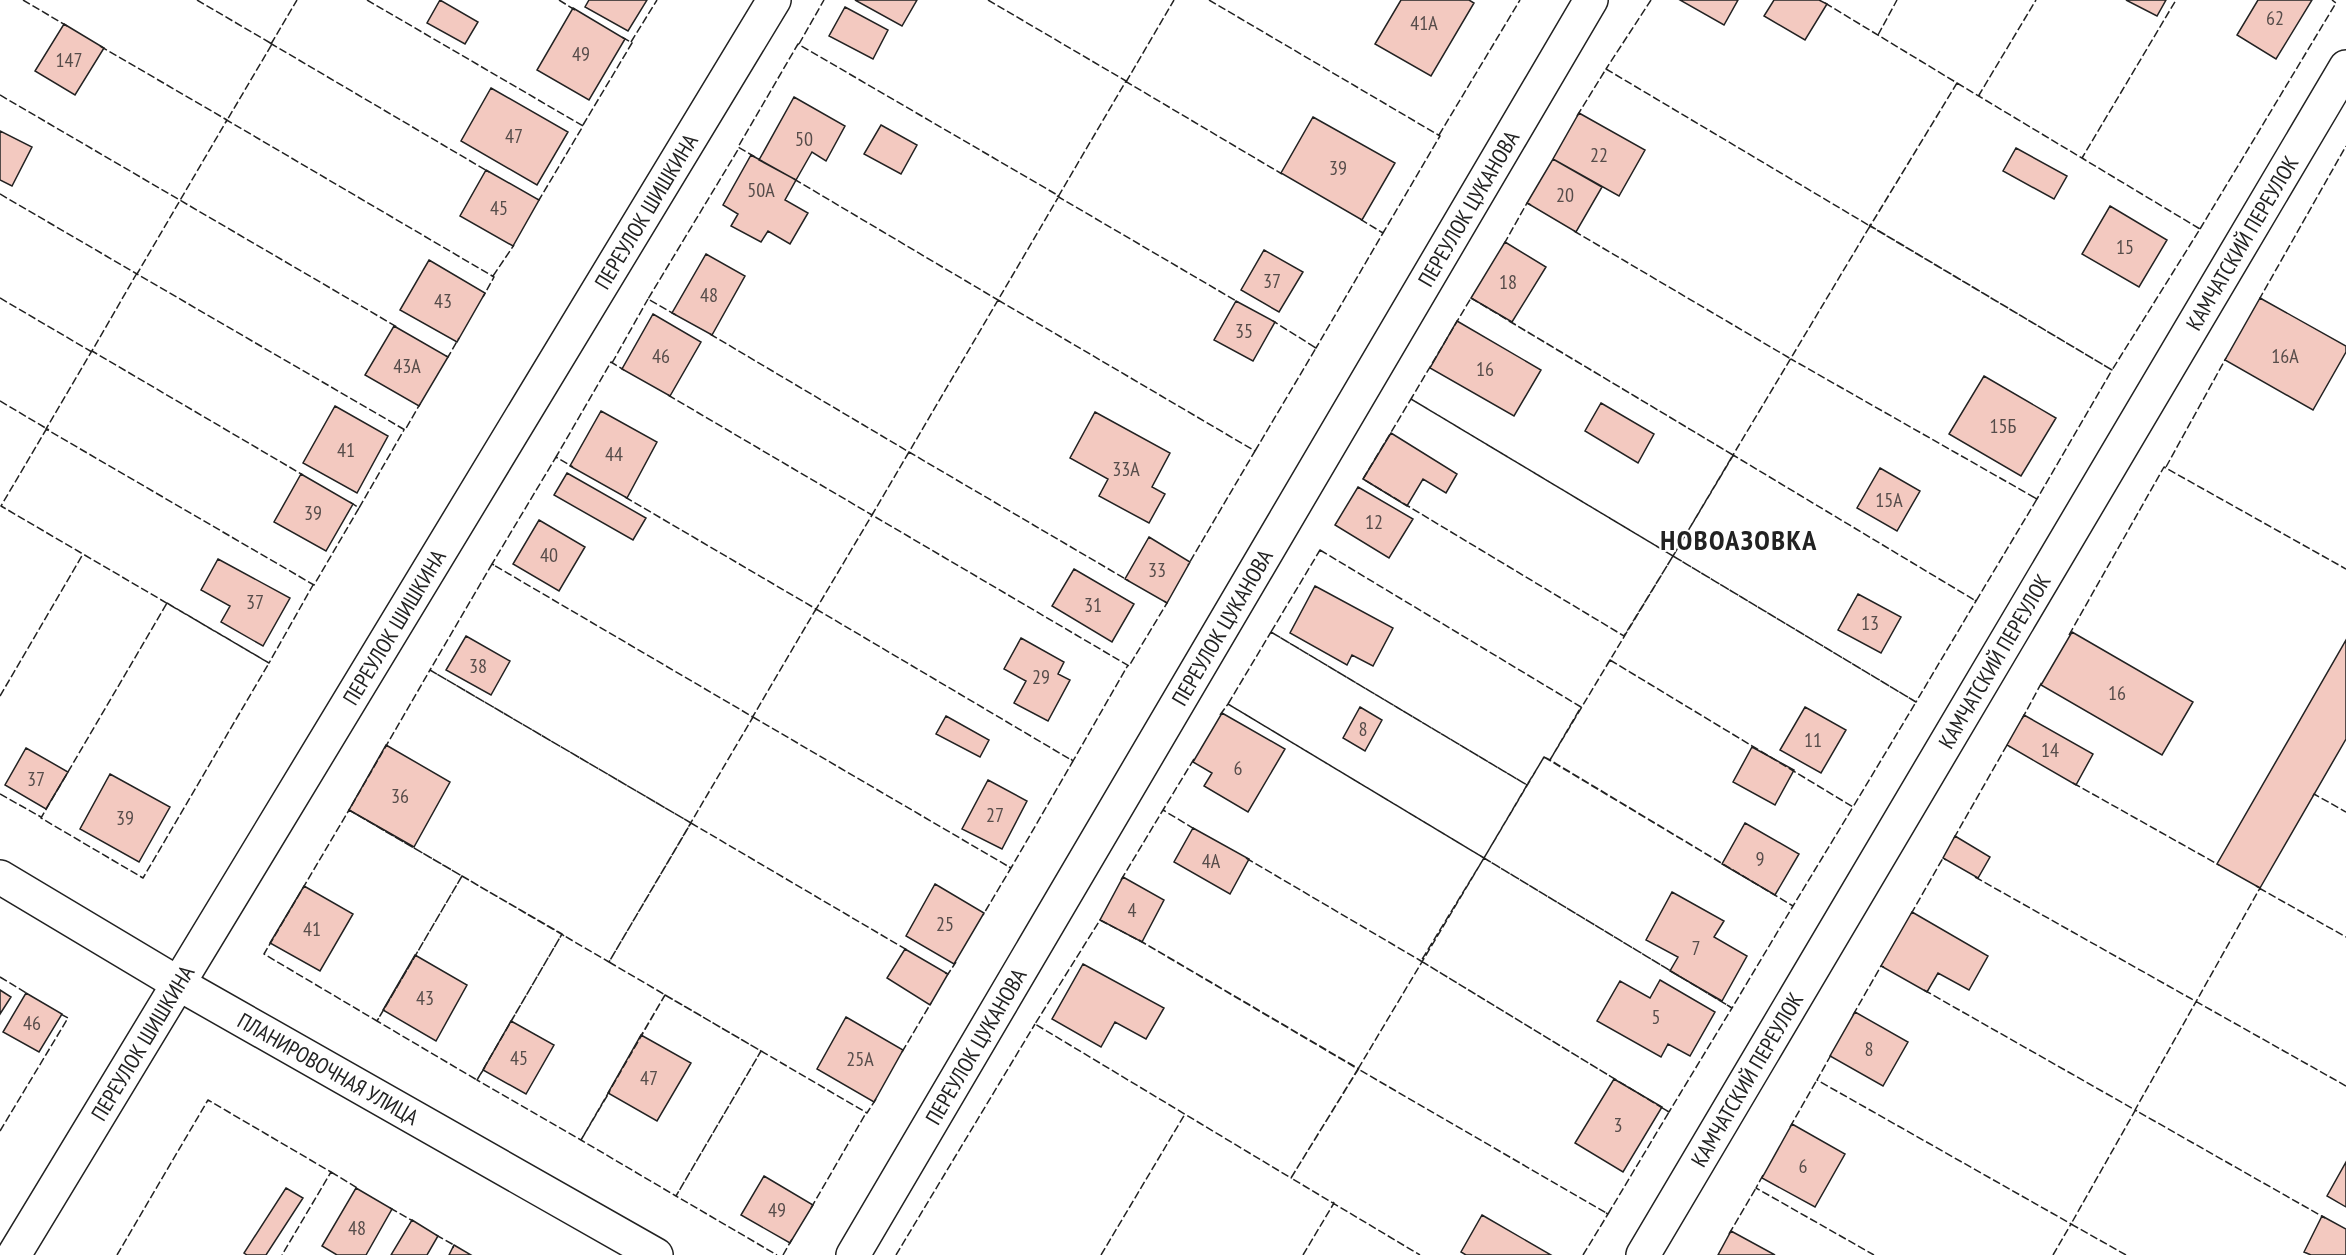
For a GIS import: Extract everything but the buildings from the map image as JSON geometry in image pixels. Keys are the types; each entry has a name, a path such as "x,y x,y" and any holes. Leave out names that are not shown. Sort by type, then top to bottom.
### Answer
{"street":[{"name":"ПЕРЕУЛОК ШИШКИНА","path":"14,1255 774,0"},
{"name":"ПЕРЕУЛОК ЦУКАНОВА","path":"853,1255 1591,0"},
{"name":"КАМЧАТСКИЙ ПЕРЕУЛОК","path":"1643,1255 2346,67"},
{"name":"ПЛАНИРОВОЧНАЯ УЛИЦА","path":"0,877 179,984 656,1255"}],"fence":[{"path":"23,0 67,26"},
{"path":"197,0 272,44 226,122"},
{"path":"271,44 297,0"},
{"path":"367,0 583,126 539,200 537,199"},
{"path":"559,0 575,10"},
{"path":"631,42 657,0"},
{"path":"799,44 824,0"},
{"path":"988,0 1126,81 1058,197"},
{"path":"1126,82 1174,0"},
{"path":"1209,0 1440,136 1383,233 1381,231"},
{"path":"1439,135 1520,0"},
{"path":"1608,70 1606,69 1651,0"},
{"path":"1878,35 1897,0"},
{"path":"1980,96 2036,0"},
{"path":"2084,159 2082,158 2176,0"},
{"path":"2200,229 2336,3 2332,0"},
{"path":"1825,3 1957,83 1869,228"},
{"path":"583,125 632,43 622,37"},
{"path":"270,43 489,172"},
{"path":"755,157 738,147 798,44 1059,196 909,452 1129,581"},
{"path":"100,46 227,120 137,274 405,430 420,404"},
{"path":"1577,116 1606,69 1870,226 1733,455 1976,601 2037,499 1791,359"},
{"path":"1125,81 1282,174"},
{"path":"1957,83 2200,229 2112,370 1870,226 1957,83"},
{"path":"0,95 397,327"},
{"path":"225,119 494,277 483,297"},
{"path":"2262,299 2260,298 2346,146"},
{"path":"676,315 648,299 739,148"},
{"path":"794,179 998,300"},
{"path":"0,194 137,274"},
{"path":"1057,196 1238,302"},
{"path":"1504,244 1527,203 1531,205"},
{"path":"1314,347 1316,348 1383,233 1360,219"},
{"path":"1869,225 2112,370 2037,499 2035,498"},
{"path":"1574,231 1791,359"},
{"path":"493,276 514,245"},
{"path":"137,273 92,351 303,475"},
{"path":"0,298 92,352"},
{"path":"1471,298 1733,455 1673,556 1411,399 1471,298"},
{"path":"612,363 648,299"},
{"path":"998,300 1255,451 1188,565"},
{"path":"1255,451 1316,348 1273,321"},
{"path":"1509,321 1733,455"},
{"path":"710,334 909,452"},
{"path":"446,356 448,357 459,338"},
{"path":"93,349 46,429 314,585 359,508"},
{"path":"2166,467 2226,358"},
{"path":"557,458 611,362 624,370"},
{"path":"668,395 872,515 815,611"},
{"path":"1411,399 1673,556 1624,636 1363,479 1411,399"},
{"path":"0,401 49,430"},
{"path":"47,428 1,506 269,663 313,585"},
{"path":"350,502 359,508 404,430"},
{"path":"909,452 872,515 1129,666 1167,603 1164,601"},
{"path":"1734,454 1673,556 1916,702 1975,600"},
{"path":"494,565 492,564 556,457 573,467"},
{"path":"2069,635 2164,467 2346,569"},
{"path":"625,497 816,609 752,718"},
{"path":"1320,550 1581,707 1550,760 1544,757 1527,785 1271,632 1320,550"},
{"path":"0,696 83,554"},
{"path":"1673,556 1916,702 1853,807 1610,660 1673,556"},
{"path":"691,823 430,670 492,564 753,717 609,962 867,1113 876,1099"},
{"path":"167,603 269,663 143,878 41,818 167,603"},
{"path":"816,609 1073,761 1011,868 1009,867"},
{"path":"1271,632 1527,785 1484,858 1228,704 1271,632"},
{"path":"1610,660 1853,807 1793,906 1550,760 1610,660"},
{"path":"1071,759 1073,761 1128,665"},
{"path":"430,670 691,823 609,962 349,810 430,670"},
{"path":"2022,719 2042,682"},
{"path":"1220,715 1228,704 1484,858 1358,1069 1608,1214 1669,1112 1659,1106"},
{"path":"753,717 1011,868 983,915"},
{"path":"1954,838 2007,745 2010,747"},
{"path":"1544,757 1793,906 1732,1008 1484,858 1544,757"},
{"path":"1194,759 1163,810 1196,830"},
{"path":"2073,783 2219,865"},
{"path":"0,794 41,817"},
{"path":"2313,796 2314,794 2346,812"},
{"path":"349,810 462,876 377,1021 264,954 349,810"},
{"path":"1121,880 1163,810 1165,811"},
{"path":"691,823 907,950"},
{"path":"1246,858 1421,961"},
{"path":"1484,858 1732,1008 1669,1112 1421,961 1484,858"},
{"path":"1911,914 1943,858 1946,860"},
{"path":"462,876 562,934 477,1080 377,1021 462,876"},
{"path":"1975,877 2346,1086"},
{"path":"2256,886 2260,888 2135,1110 2325,1218"},
{"path":"2259,888 2346,937"},
{"path":"1100,920 1142,942 1358,1069 1291,1178 1035,1024 1100,920"},
{"path":"510,1023 562,934 564,936"},
{"path":"1139,940 1359,1069"},
{"path":"1421,961 1618,1081"},
{"path":"945,973 948,974 956,962"},
{"path":"1853,1015 1881,966 1884,967"},
{"path":"0,977 28,994"},
{"path":"1924,990 2137,1111"},
{"path":"665,995 761,1051 676,1196 581,1140 665,995"},
{"path":"639,1039 665,995"},
{"path":"902,1052 931,1003"},
{"path":"0,1131 68,1018 59,1013"},
{"path":"896,1255 1035,1024"},
{"path":"763,1052 761,1051 676,1196 777,1255"},
{"path":"1831,1055 1817,1080 2073,1225"},
{"path":"485,1067 477,1080 581,1140"},
{"path":"1359,1068 1291,1178 1420,1255"},
{"path":"1790,1127 1818,1078"},
{"path":"581,1140 610,1091"},
{"path":"117,1255 208,1100 331,1172 282,1255"},
{"path":"2126,1255 2071,1224 2136,1109"},
{"path":"811,1208 866,1113"},
{"path":"1101,1255 1185,1114"},
{"path":"331,1172 359,1189"},
{"path":"1763,1175 1756,1188 1874,1255"},
{"path":"1729,1234 1756,1188"},
{"path":"1303,1255 1333,1202"},
{"path":"390,1208 413,1221"},
{"path":"1583,1255 1608,1214 1606,1213"},
{"path":"2053,1255 2071,1224"},
{"path":"436,1235 454,1245 453,1248"},
{"path":"783,1255 792,1239"}],"district":[{"name":"НОВОАЗОВКА","path":"1739,539"}]}
